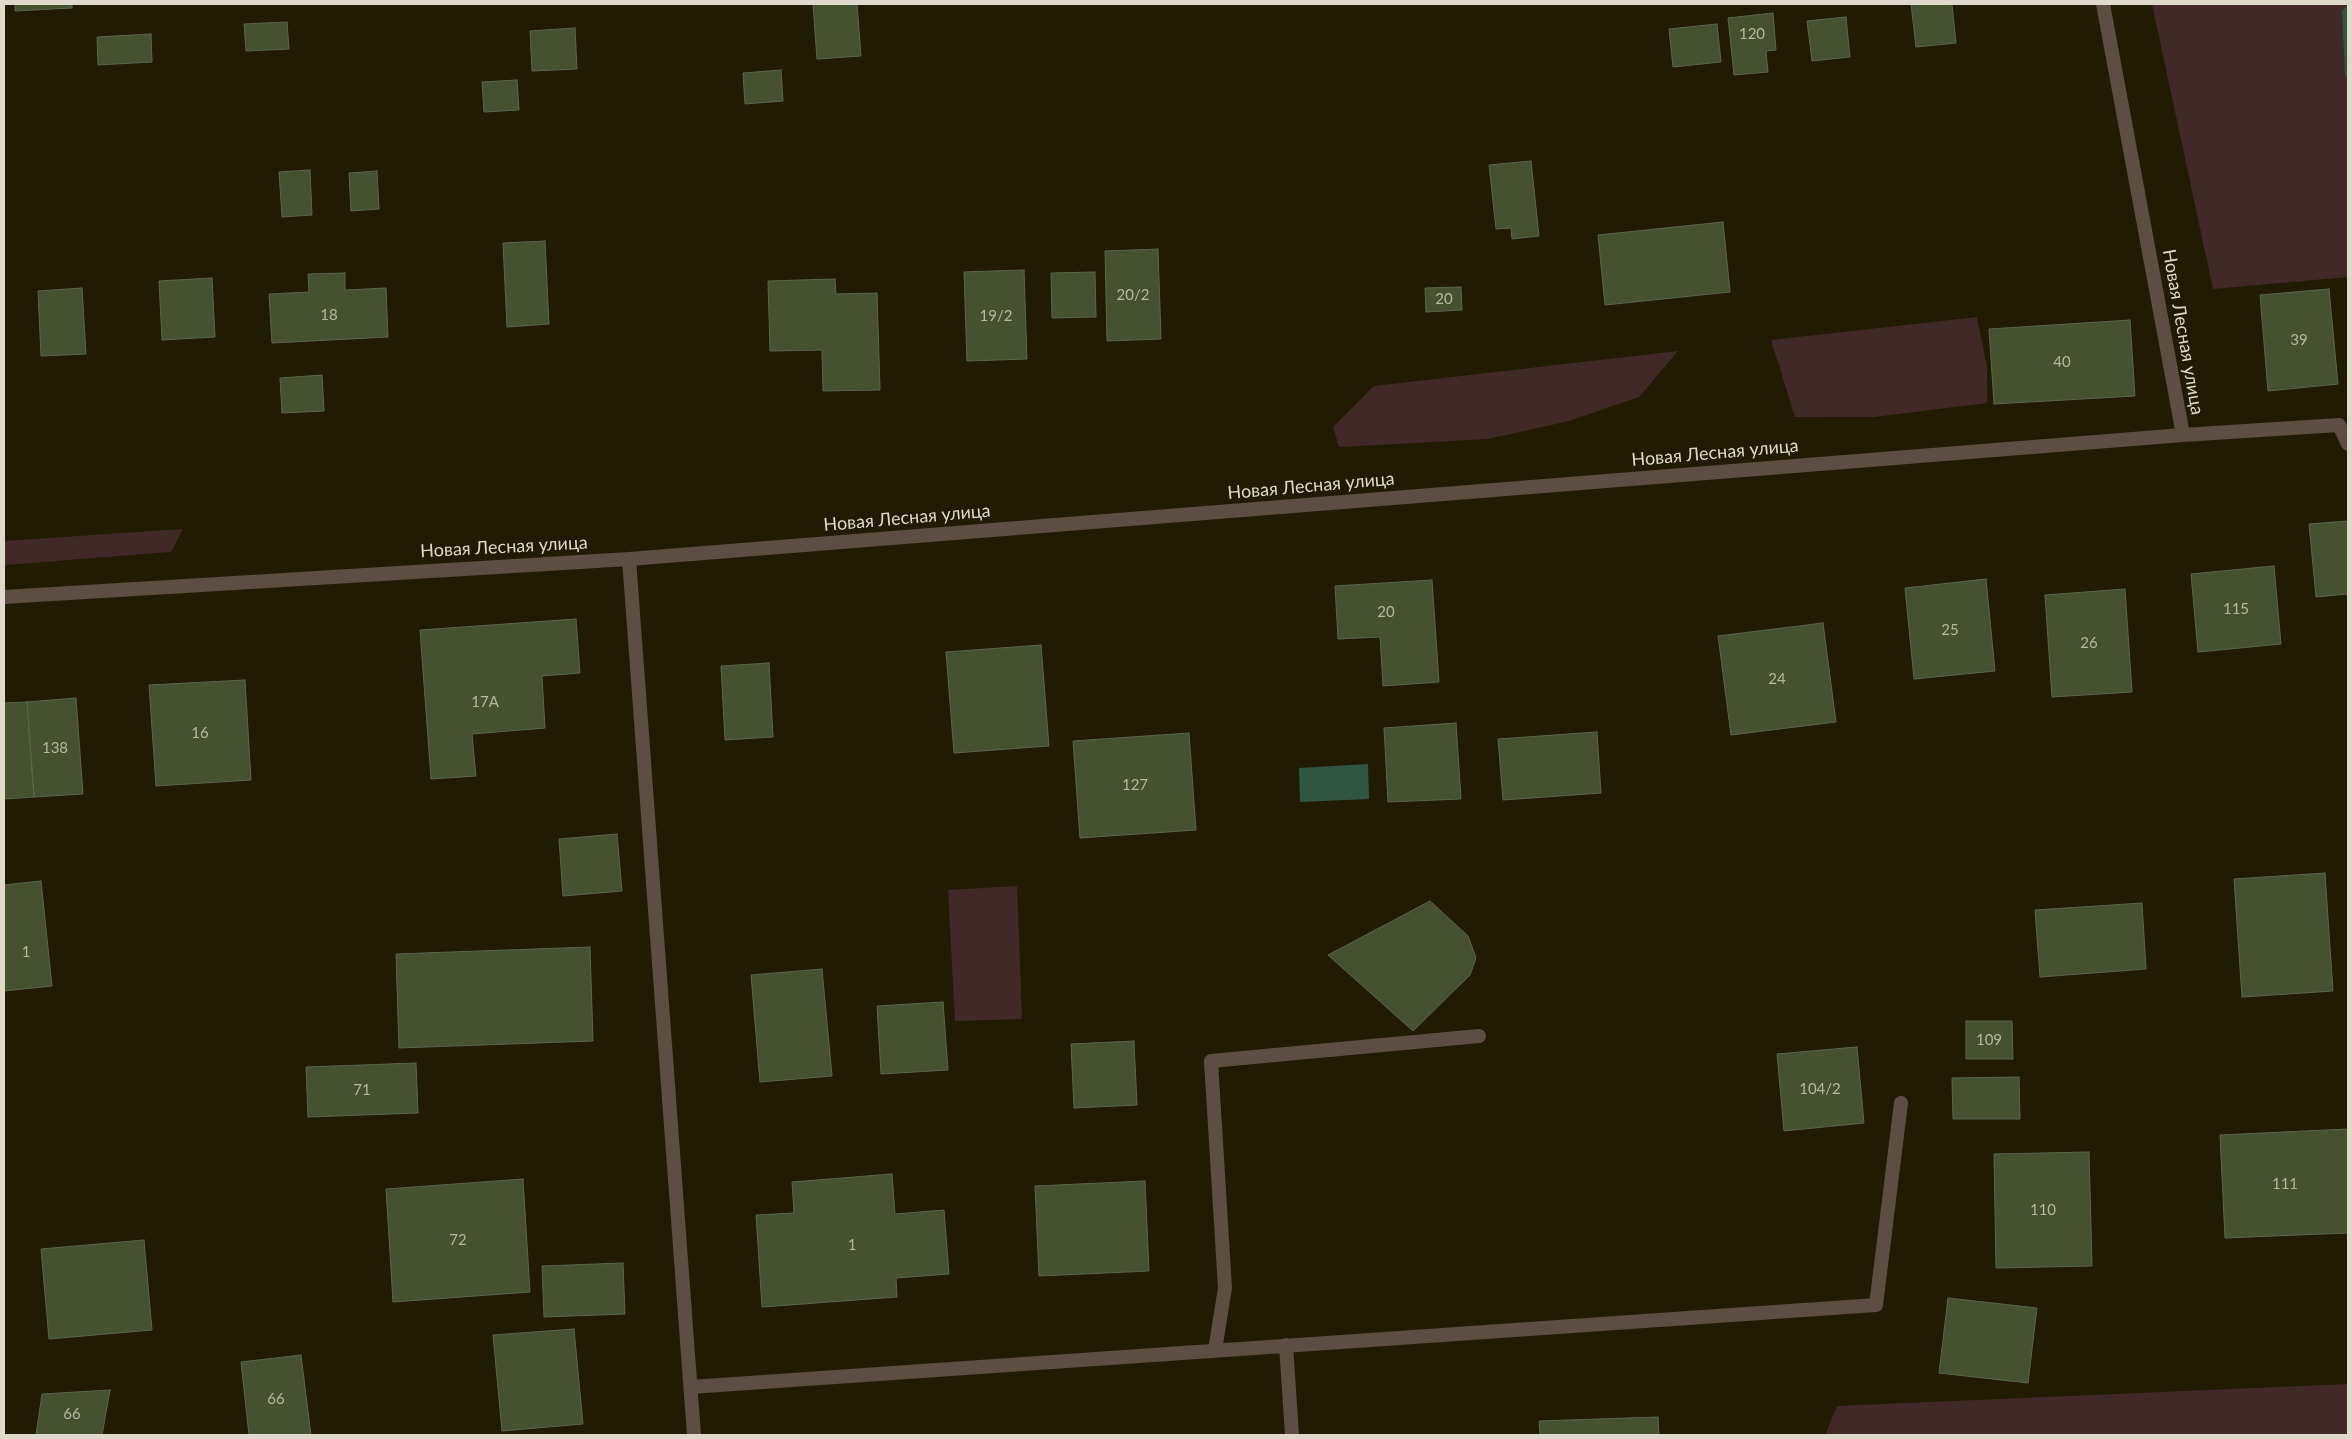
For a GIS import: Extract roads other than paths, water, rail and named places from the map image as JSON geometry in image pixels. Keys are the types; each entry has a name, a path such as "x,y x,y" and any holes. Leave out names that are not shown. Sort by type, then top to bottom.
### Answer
{"street":[{"name":"Новая Лесная улица","path":"4,597 629,559 2183,435 2103,4"},
{"path":"2183,435 2339,425 2348,444"},
{"path":"629,559 692,1387 694,1435"},
{"path":"1215,1350 1225,1288 1211,1061 1479,1036"},
{"path":"692,1387 1876,1305 1901,1103"},
{"path":"1286,1345 1292,1435"}]}
